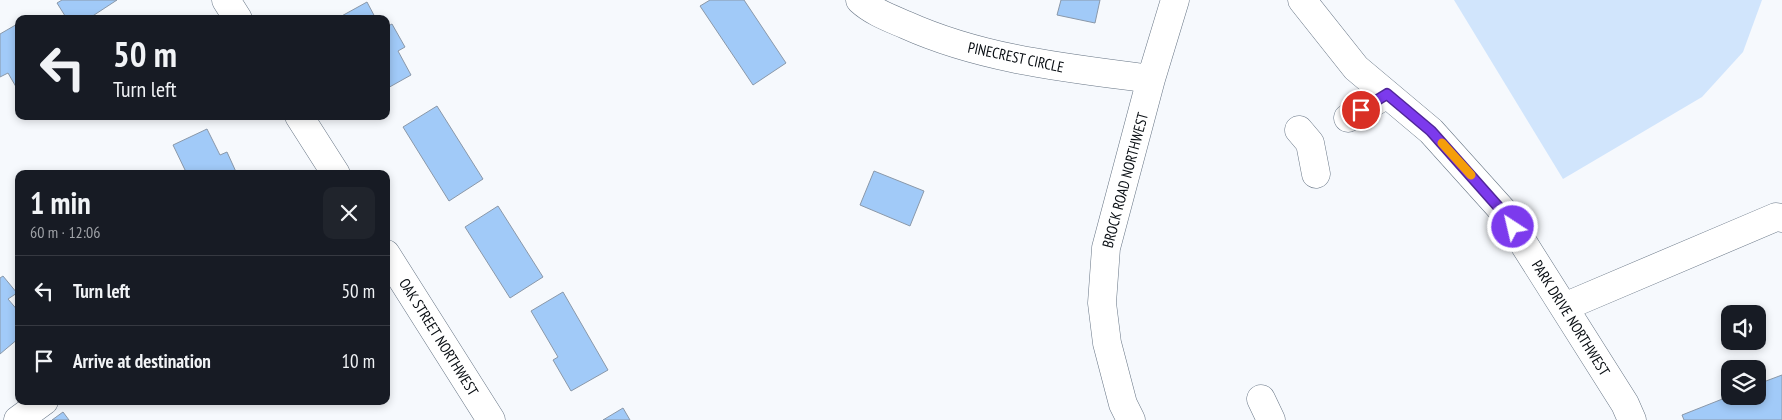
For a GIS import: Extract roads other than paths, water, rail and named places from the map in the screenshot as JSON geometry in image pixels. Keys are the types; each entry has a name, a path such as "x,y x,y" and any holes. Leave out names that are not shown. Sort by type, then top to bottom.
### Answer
{"street":[{"path":"226,0 235,15"},
{"name":"PINECREST CIRCLE","path":"860,0 870,9 927,34 993,55 1054,66 1152,79"},
{"name":"BROCK ROAD NORTHWEST","path":"1132,420 1123,404 1107,343 1102,303 1106,248 1175,0"},
{"name":"PARK DRIVE NORTHWEST","path":"1302,0 1356,68 1431,131 1502,211 1625,404 1632,420"},
{"path":"1348,118 1387,94"},
{"path":"302,120 333,170"},
{"path":"1311,136 1316,174"},
{"path":"1564,307 1776,217 1782,218"},
{"name":"OAK STREET NORTHWEST","path":"390,260 491,420"},
{"path":"18,420 39,405"}]}
